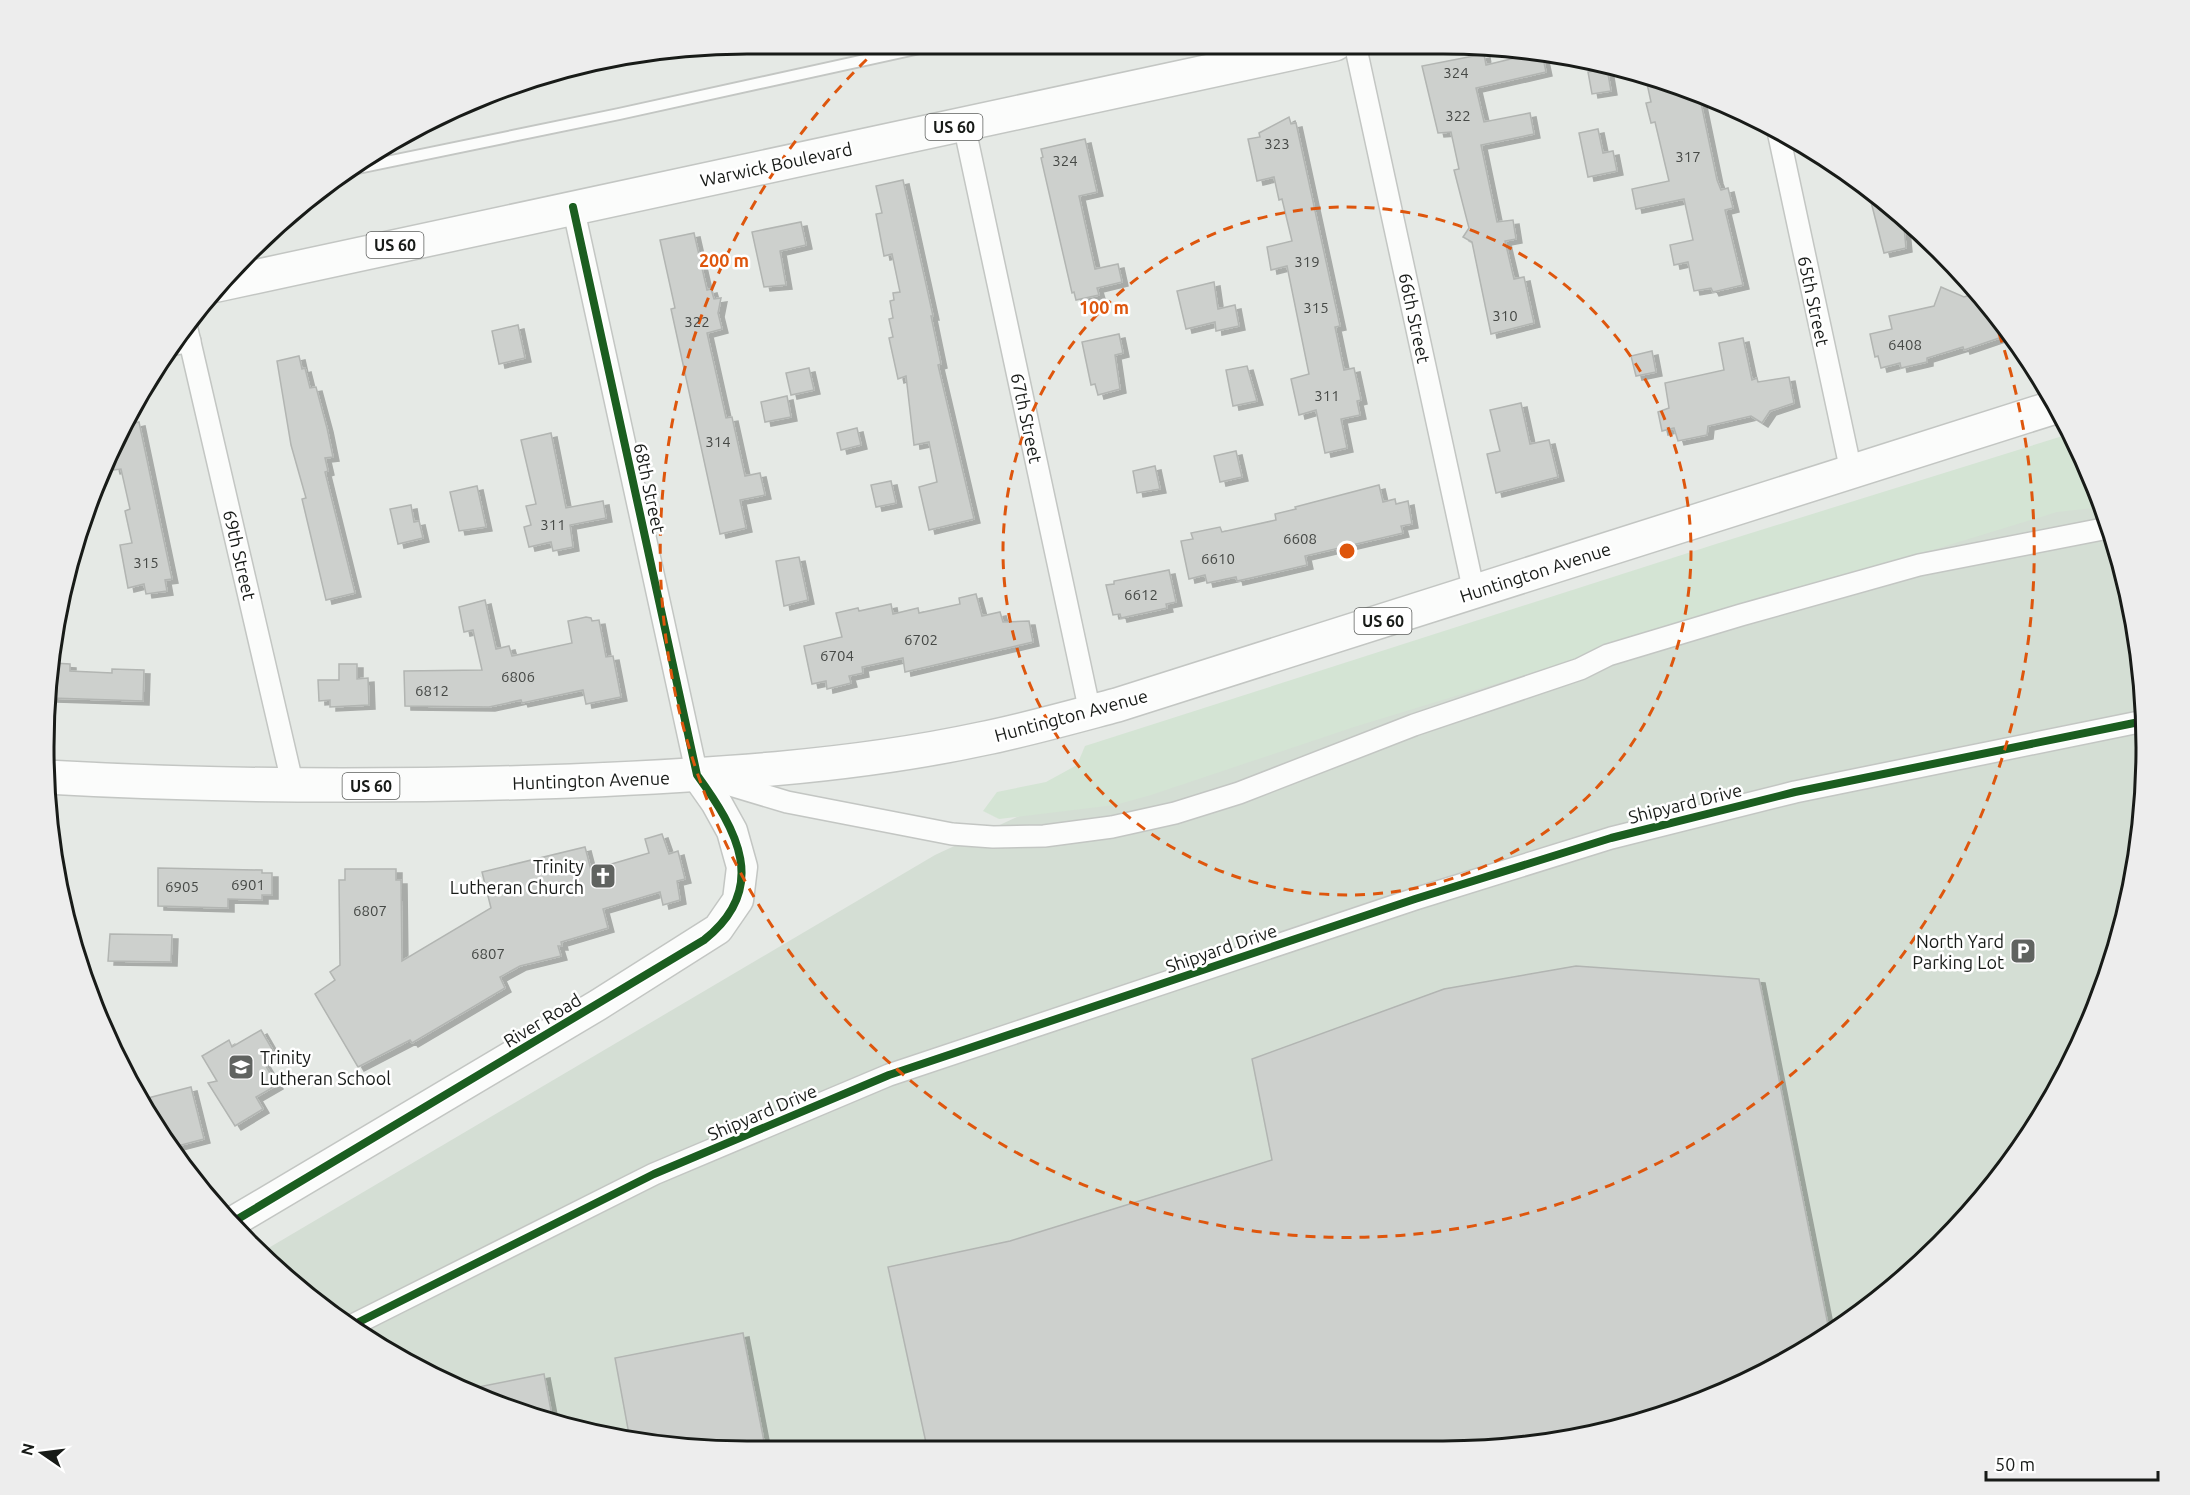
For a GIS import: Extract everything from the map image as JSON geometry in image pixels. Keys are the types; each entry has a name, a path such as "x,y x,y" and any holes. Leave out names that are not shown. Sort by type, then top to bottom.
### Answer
{"main road":[{"name":"Warwick Boulevard","path":"234,281 1289,54"},
{"name":"Huntington Avenue","path":"55,777 293,786 454,785 697,775 841,761 957,743 1090,712 2047,409"}],"street":[{"name":"66th Street","path":"1357,54 1474,592"},
{"name":"67th Street","path":"964,125 1090,712"},
{"name":"65th Street","path":"1780,143 1851,471"},
{"name":"68th Street","path":"573,207 697,775"},
{"name":"69th Street","path":"184,344 293,786"},
{"path":"697,775 787,802 952,834 1044,837 1112,827 1175,813 1239,793 1424,722 1580,669 1608,655 1920,565 2100,530"},
{"name":"Shipyard Drive","path":"359,1322 654,1174 888,1075 1415,899 1611,838 1785,794 2135,722"},
{"name":"River Road","path":"239,1218 617,994 718,929 738,900 742,867 732,831 716,802 697,775"}],"lane":[{"path":"372,165 892,54"}],"shaded area":[{"path":"2083,481 2099,525 2123,612 2135,702 2135,793 2123,883 2099,970 2083,1013 2043,1094 1993,1170 1933,1238 1865,1298 1789,1348 1696,1392 1488,1440 702,1440 612,1428 525,1404 482,1388 401,1348 362,1324 325,1298 268,1248 935,855 1220,723"}],"green space":[{"path":"2062,436 2093,508 2057,512 1354,727 1115,805 999,819 983,811 997,792 1046,782 1077,765 1085,746 1716,544"}],"building":[{"path":"1480,55 1484,55 1486,65 1515,58 1533,60 1544,62 1546,72 1476,88 1484,122 1530,113 1534,134 1481,145 1497,222 1513,220 1516,239 1505,241 1514,279 1524,277 1534,323 1491,334 1472,242 1463,237 1469,228 1454,170 1459,169 1451,132 1438,133 1422,66"},
{"path":"1593,71 1608,75 1611,91 1592,94 1588,72"},
{"path":"1647,86 1701,105 1717,180 1721,190 1728,188 1733,208 1725,210 1743,285 1713,292 1711,288 1694,291 1688,262 1674,265 1670,245 1693,240 1684,199 1636,209 1632,189 1669,181 1655,122 1651,123 1646,103 1651,102"},
{"path":"1289,117 1291,124 1296,123 1340,326 1335,327 1344,370 1354,368 1361,400 1357,401 1360,415 1341,419 1347,448 1325,453 1316,410 1299,415 1291,379 1309,374 1287,266 1271,270 1267,247 1292,241 1282,199 1279,200 1274,177 1257,181 1248,139 1260,137 1259,133"},
{"path":"1598,129 1603,153 1613,151 1617,171 1588,177 1579,133"},
{"path":"1085,139 1097,192 1079,196 1095,269 1118,264 1122,282 1097,288 1099,295 1076,300 1074,292 1072,293 1041,158 1043,157 1041,149"},
{"path":"903,180 933,316 931,316 941,364 938,365 974,519 929,530 919,487 937,482 929,442 914,445 906,376 898,379 889,338 893,337 889,319 893,318 890,301 894,300 893,293 900,292 892,254 884,256 876,214 882,213 876,186"},
{"path":"1871,202 1904,230 1906,248 1884,253"},
{"path":"801,222 806,245 780,251 786,285 764,287 752,232"},
{"path":"694,233 707,290 711,289 714,299 721,298 718,313 722,329 707,333 726,418 732,417 745,476 760,473 765,495 740,500 746,528 720,534 671,309 675,308 660,240"},
{"path":"1214,282 1218,309 1235,305 1239,326 1216,331 1215,322 1186,329 1177,291"},
{"path":"1941,287 1964,297 1969,295 2002,337 1964,350 1963,347 1927,358 1927,362 1901,368 1900,363 1881,368 1878,356 1875,357 1870,334 1892,329 1889,316 1934,306"},
{"path":"518,325 525,358 499,364 492,331"},
{"path":"1119,334 1123,353 1115,355 1120,389 1098,395 1095,384 1091,385 1082,342"},
{"path":"1743,338 1752,380 1757,378 1758,382 1789,377 1794,403 1770,411 1762,423 1751,416 1708,426 1707,435 1678,441 1674,428 1662,431 1658,412 1669,408 1665,383 1724,370 1719,343"},
{"path":"1652,351 1656,372 1636,376 1631,356"},
{"path":"299,356 310,388 316,387 327,428 333,457 325,458 328,471 325,472 355,593 326,600 302,499 306,498 291,445 277,361"},
{"path":"1247,366 1257,401 1233,406 1226,370"},
{"path":"809,368 814,390 791,395 786,373"},
{"path":"787,396 791,417 765,422 761,402"},
{"path":"1521,403 1530,444 1549,440 1558,477 1496,493 1487,454 1500,451 1490,410"},
{"path":"139,422 172,579 165,580 167,591 146,594 144,584 128,588 120,545 132,543 125,511 130,509 121,469 114,470 114,468 136,423"},
{"path":"857,428 861,445 841,450 837,433"},
{"path":"551,433 566,508 603,501 606,518 570,525 573,547 553,551 551,542 529,547 524,527 531,525 526,506 536,504 521,440"},
{"path":"1236,451 1242,477 1220,482 1214,456"},
{"path":"1155,466 1160,489 1137,493 1133,471"},
{"path":"891,481 896,503 876,507 871,485"},
{"path":"1379,485 1383,502 1395,499 1396,504 1408,501 1412,524 1401,526 1403,533 1305,556 1307,565 1237,581 1236,577 1207,583 1205,575 1189,579 1181,541 1193,539 1191,533 1220,527 1222,532 1276,520 1275,514 1296,509 1295,507"},
{"path":"477,486 486,527 459,531 450,492"},
{"path":"411,505 414,522 419,521 423,538 398,544 390,509"},
{"path":"799,557 808,600 784,606 776,561"},
{"path":"1169,570 1176,602 1166,604 1167,608 1121,618 1120,614 1113,615 1106,585 1114,584 1114,581"},
{"path":"976,594 982,616 1000,612 1003,622 1029,621 1033,642 905,672 903,658 862,667 863,673 849,676 851,683 827,689 826,681 812,684 804,646 842,637 836,613 891,604 893,614 918,608 919,613 960,604 959,598"},
{"path":"485,600 496,649 509,646 512,656 572,643 568,621 586,617 591,618 592,621 599,620 606,657 613,656 621,697 586,704 583,690 522,703 521,700 489,707 405,706 404,671 482,670 473,630 464,632 459,607"},
{"path":"59,663 70,664 70,671 112,673 112,669 144,670 143,701 55,698"},
{"path":"339,664 357,664 357,679 368,678 369,705 330,707 330,700 319,701 318,680 339,680"},
{"path":"662,834 669,854 678,851 685,879 677,881 680,900 663,905 660,892 603,909 608,928 561,942 562,946 558,946 561,956 520,966 500,977 505,988 412,1043 410,1040 358,1067 315,994 335,980 330,972 340,965 339,880 345,880 345,869 396,869 396,880 401,880 402,961 491,908 482,872 585,847 591,870 649,853 645,839"},
{"path":"158,868 262,870 262,873 272,873 272,895 262,895 262,900 228,899 228,908 158,906"},
{"path":"110,934 172,935 171,962 108,961"},
{"path":"1576,966 1759,979 1828,1324 1789,1348 1708,1388 1622,1417 1578,1428 1533,1435 1488,1440 1442,1441 926,1441 888,1267 1010,1241 1272,1160 1252,1059 1444,989"},
{"path":"261,1030 275,1054 263,1061 277,1085 256,1097 263,1109 235,1126 208,1083 217,1081 202,1056 229,1040 232,1047"},
{"path":"191,1087 204,1139 180,1145 149,1098"},
{"path":"743,1333 764,1441 702,1440 628,1431 615,1358"},
{"path":"544,1374 551,1412 525,1404 479,1387"}],"cycle path":[{"path":"239,1218 704,940 724,920 736,900 741,879 740,859 734,838 724,817 697,775 573,207"},
{"path":"359,1322 654,1174 889,1075 1415,899 1611,838 1795,792 2135,723"}],"place":[{"name":"Trinity Lutheran Church","path":"603,876"},
{"name":"North Yard Parking Lot","path":"2023,951"},
{"name":"Trinity Lutheran School","path":"241,1067"}]}
